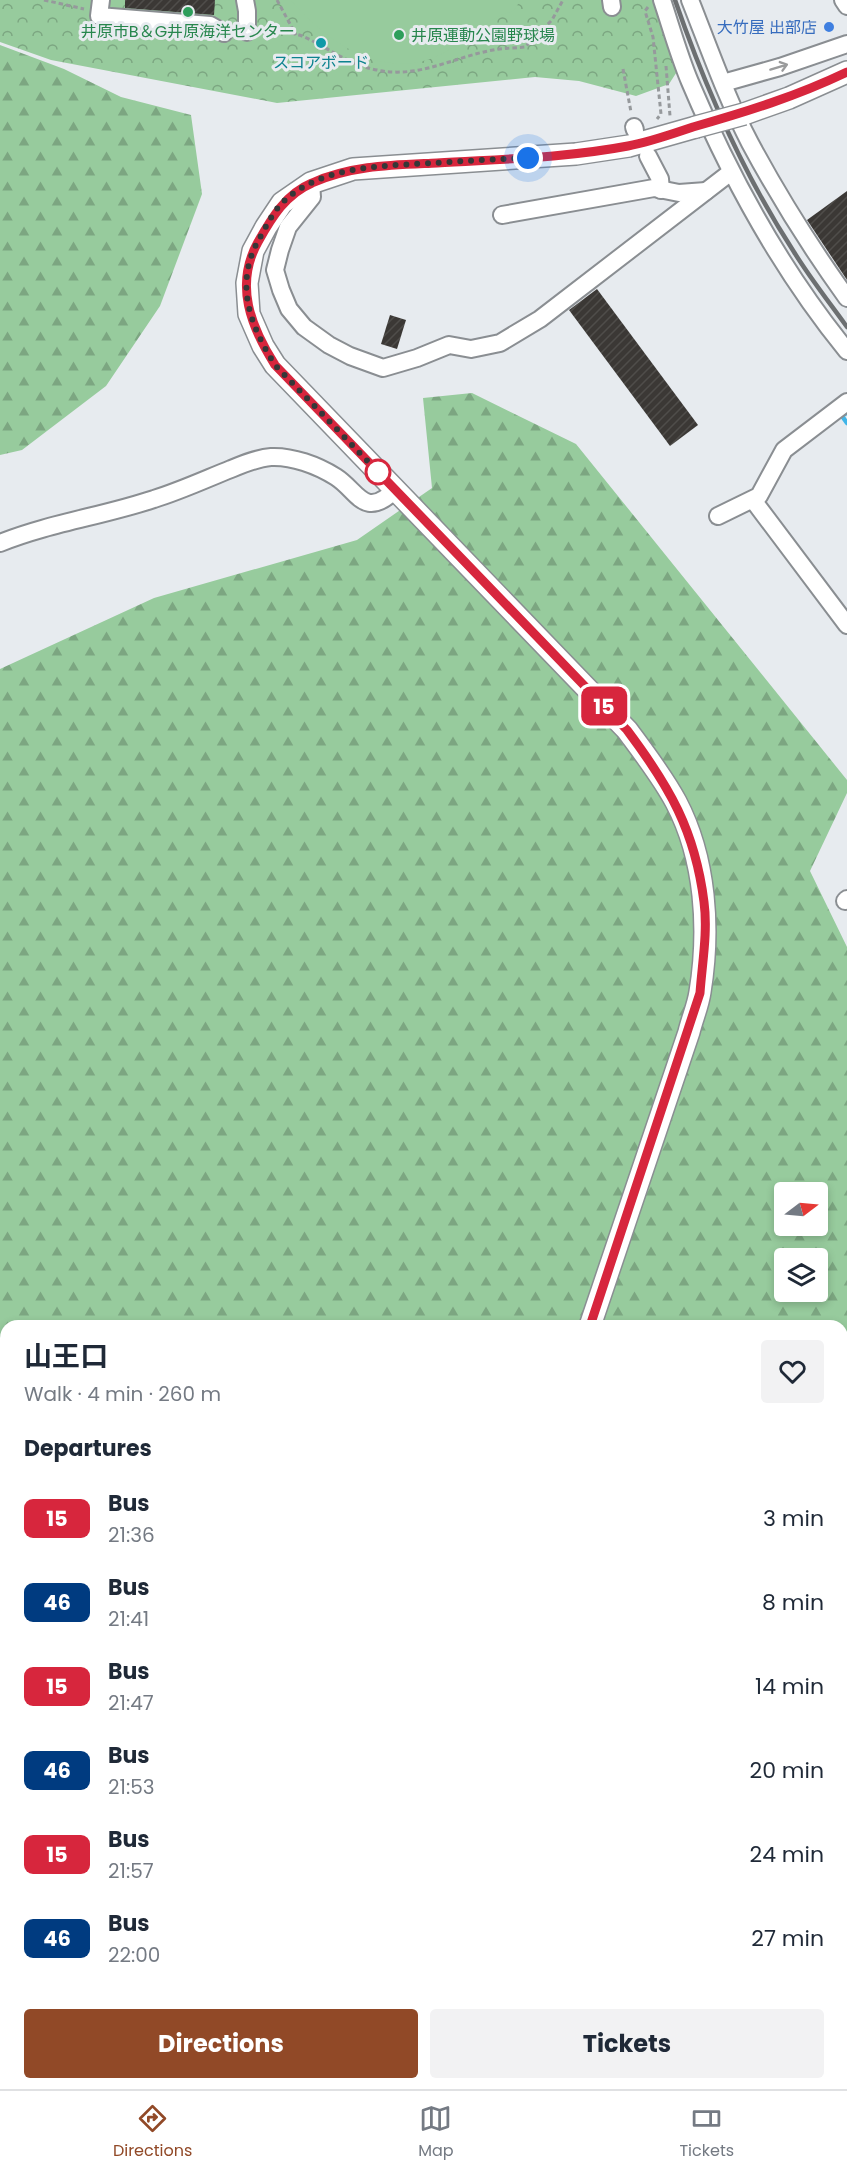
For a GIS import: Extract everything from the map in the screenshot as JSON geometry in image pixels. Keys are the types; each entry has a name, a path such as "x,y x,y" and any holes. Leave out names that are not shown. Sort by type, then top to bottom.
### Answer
{"main road":[{"path":"592,1320 700,993 704,945 704,904 690,837 677,804 656,769 627,730 275,365 263,346 249,314 247,283 253,250 282,203 311,183 353,169 550,156 629,146 744,114 789,98 847,72"}],"street":[{"path":"100,0 99,16 210,25 225,33"},
{"path":"245,0 247,32"},
{"path":"662,0 689,80 731,172 780,259 817,313 847,351"},
{"path":"690,0 723,83 750,142 783,201 847,298"},
{"path":"843,0 847,6"},
{"path":"723,83 780,67 847,44"},
{"path":"648,156 660,179 661,190"},
{"path":"311,183 312,197 288,228 280,250 275,270 281,290 289,309 304,327 350,356 383,368 449,345 471,349 500,343 540,319 731,172"},
{"path":"502,215 654,188 679,193 707,190"},
{"path":"718,516 753,500 763,489 784,450 847,402"},
{"path":"0,543 24,534 155,499 250,462 271,457 316,466 338,478 357,498 367,502 377,502 387,498 395,490"},
{"path":"753,500 847,625"}],"path":[{"path":"277,0 296,35"},
{"path":"247,32 281,32 296,35 348,62 378,71 407,72 438,67 495,49 525,47 552,20 563,0"},
{"path":"623,69 635,128 651,123 661,114 653,37 645,11 652,0"},
{"path":"665,61 670,117"}],"green space":[{"path":"0,0 654,0 680,67 669,84 636,96 579,81 535,77 277,103 51,60 0,42"},
{"name":"井原運動公園野球場","path":"291,0 521,0 513,11 495,18 447,51 425,60 404,64 382,62 342,45 306,17"},
{"path":"0,45 64,69 121,97 191,115 202,194 160,306 106,386 22,450 0,455"},
{"path":"472,393 576,444 847,780 847,793 810,871 847,947 847,1320 0,1320 0,669 154,598 357,540 432,488 423,398"}],"building":[{"name":"井原市B＆G井原海洋センター","path":"125,0 215,0 214,15 125,8"},
{"path":"847,191 847,280 807,220"},
{"path":"597,289 698,425 670,446 569,310"},
{"path":"390,315 406,320 397,349 381,344"}],"waterway":[{"path":"845,414 842,416 847,423"}],"railway":[{"path":"675,0 699,65 742,161 800,262 847,327"}],"bus line":[{"name":"15","path":"592,1320 700,993 704,945 704,904 690,837 677,804 656,769 627,730 275,365 263,346 249,314 247,283 253,250 282,203 311,183 353,169 576,154 629,146 744,114 789,98 847,72"}],"place":[{"name":"井原市B＆G井原海洋センター","path":"188,12"},
{"name":"大竹屋 出部店","path":"829,27"},
{"name":"井原運動公園野球場","path":"399,35"},
{"name":"スコアボード","path":"321,43"}],"route":[{"path":"378,472 380,474 275,365 263,346 249,314 247,283 253,250 282,203 311,183 353,169 528,158"}]}
